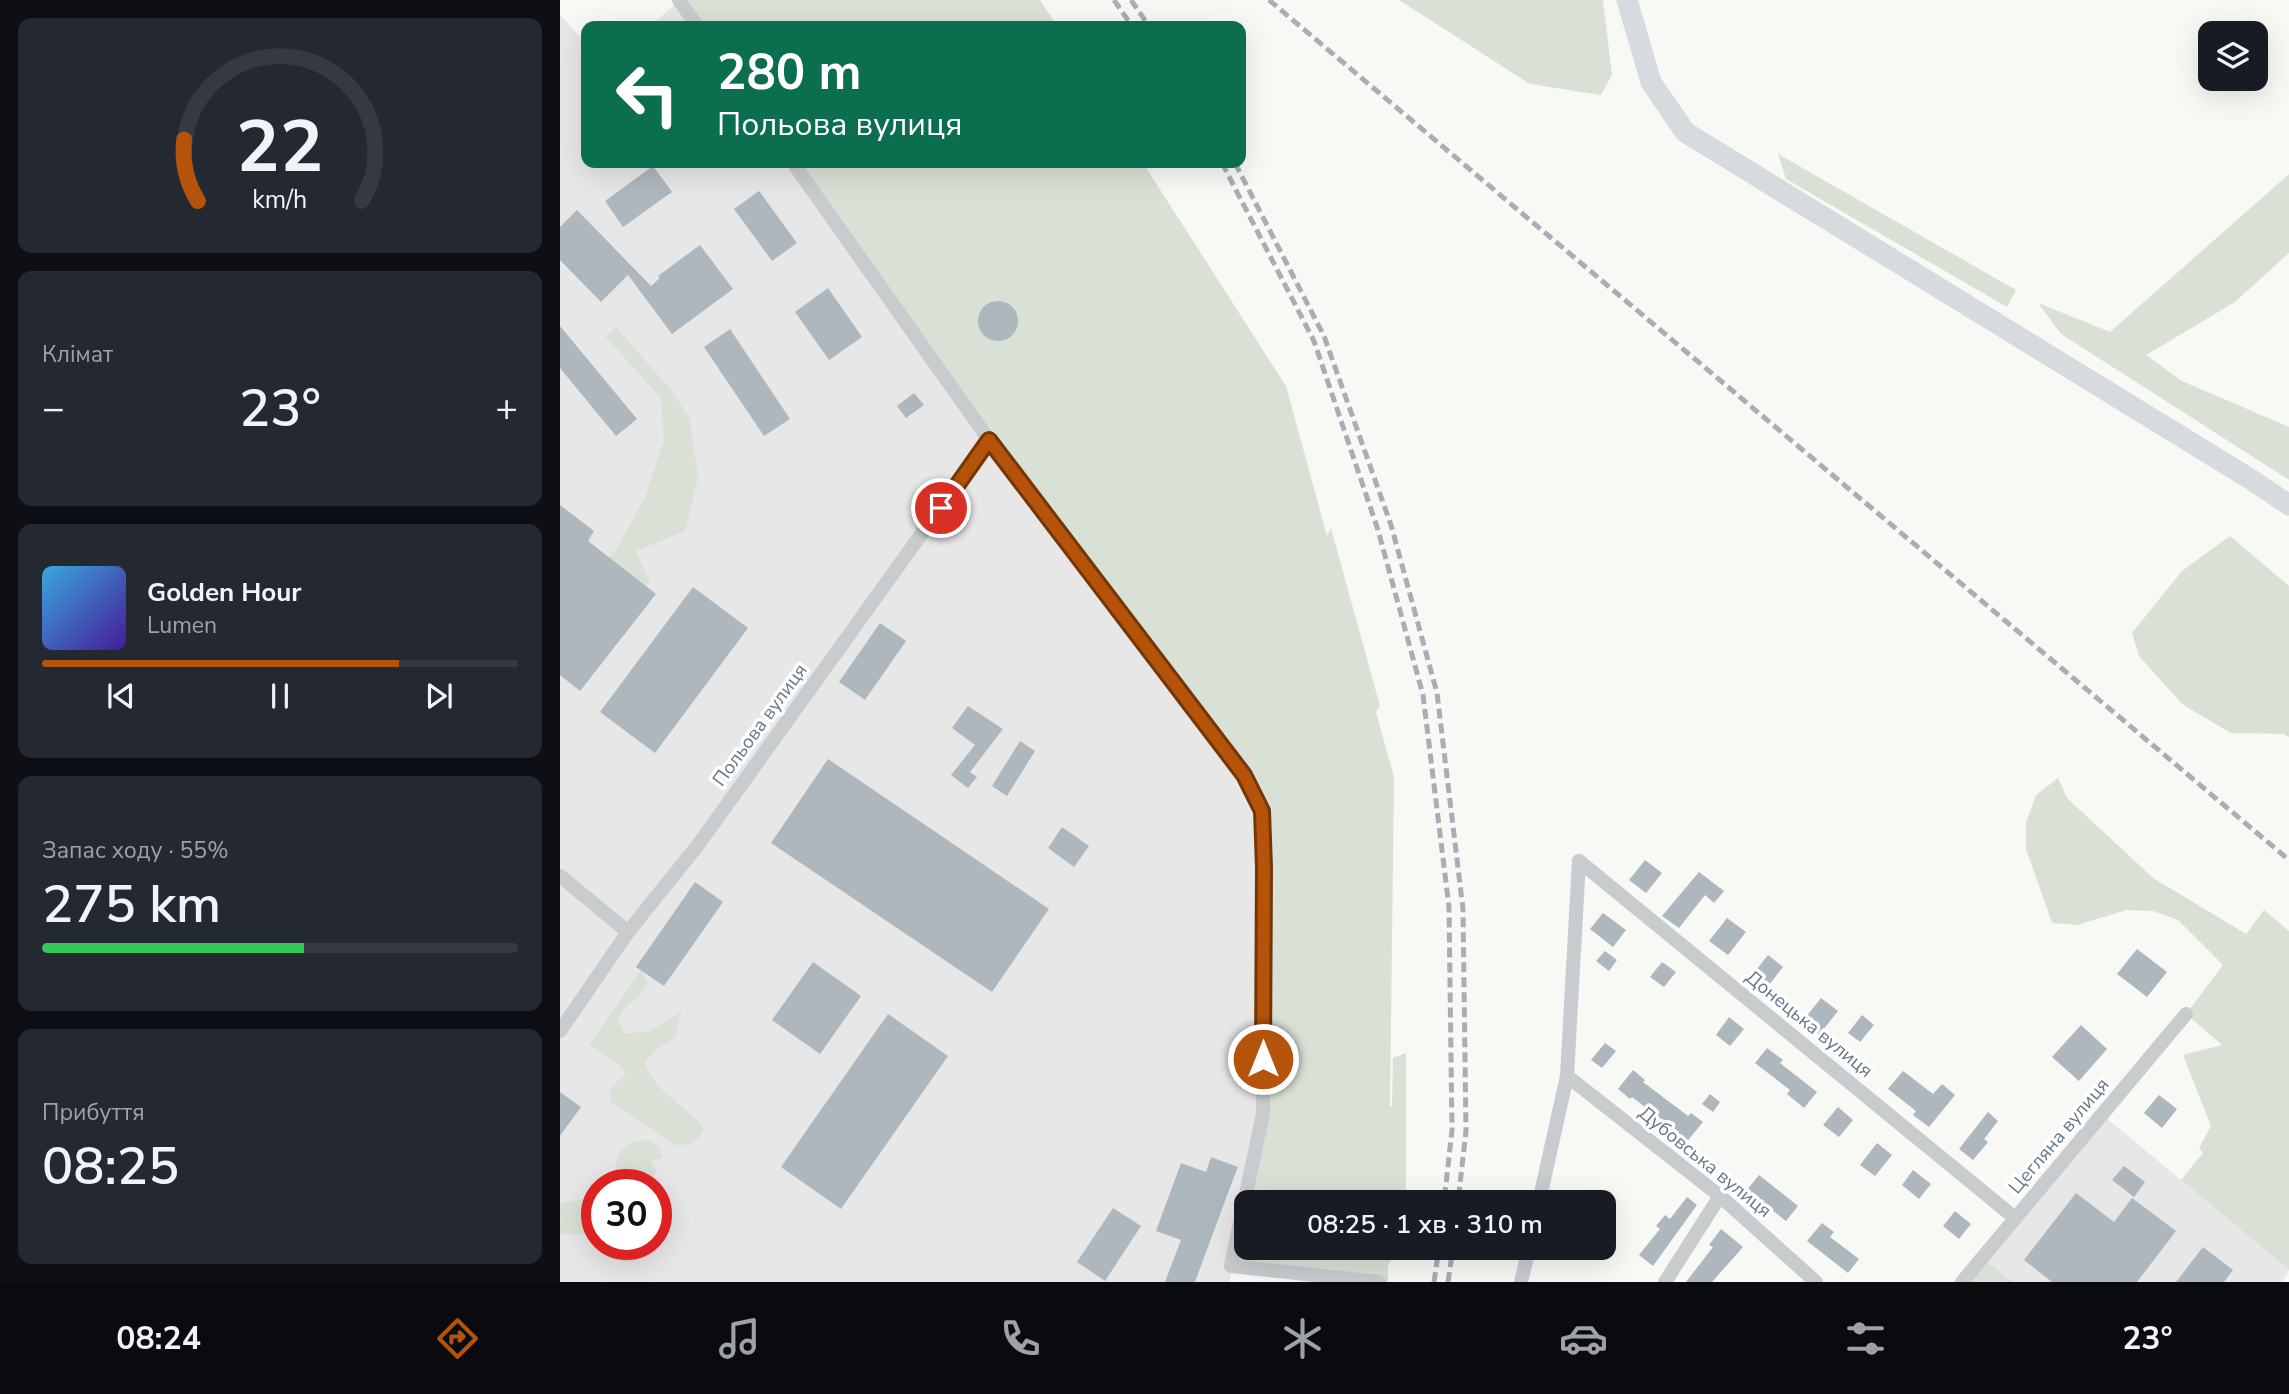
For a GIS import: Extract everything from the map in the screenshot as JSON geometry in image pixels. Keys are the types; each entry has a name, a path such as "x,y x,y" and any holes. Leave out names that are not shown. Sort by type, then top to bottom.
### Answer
{"main road":[{"path":"1627,0 1651,82 1685,132 2289,505"}],"street":[{"path":"678,0 693,21"},
{"path":"797,168 989,440 1244,775 1262,811 1263,1113 1231,1266 1379,1282"},
{"name":"Польова вулиця","path":"560,1031 628,932 698,845 989,440"},
{"name":"Донецька вулиця","path":"1567,1076 1579,861 2015,1218"},
{"path":"560,876 628,932"},
{"name":"Цегляна вулиця","path":"1962,1282 2186,1014"},
{"path":"1542,1190 1567,1076"},
{"name":"Дубовська вулиця","path":"1567,1076 1720,1196 1816,1282"},
{"path":"1665,1282 1720,1196"},
{"path":"1521,1282 1526,1260"}],"shaded area":[{"path":"679,0 1040,0 1054,21 694,21"},
{"path":"1399,0 1603,0 1612,75 1601,95 1530,84"},
{"path":"679,1 693,21 656,21"},
{"path":"560,14 581,38 581,168 797,168 1262,811 1263,1113 1247,1190 1234,1190 1234,1252 1230,1282 560,1282"},
{"path":"1778,154 2016,290 2007,307 1786,179"},
{"path":"797,168 1146,168 1286,386 1327,536 1331,528 1380,706 1376,712 1394,777 1390,1107 1393,1058 1406,1053 1406,1190 1247,1190 1263,1113 1262,811"},
{"path":"2289,174 2289,253 2235,302 2146,355 2182,381 2289,427 2289,480 2061,334 2038,303 2110,332"},
{"path":"616,327 671,390 690,419 698,478 685,531 636,551 650,582 610,637 560,617 617,548 645,497 664,440 661,398 605,336"},
{"path":"2230,536 2289,586 2289,737 2284,734 2231,733 2182,704 2139,656 2132,633 2182,571"},
{"path":"2058,778 2067,798 2153,878 2246,934 2264,910 2289,931 2289,1270 2181,1180 2203,1153 2199,1148 2211,1126 2183,1055 2222,1045 2186,1014 2223,965 2178,920 2153,911 2127,910 2077,925 2052,923 2026,849 2026,823 2036,795"},
{"path":"641,970 648,983 624,1009 618,1021 624,1033 649,1032 681,1011 676,1037 654,1051 645,1062 655,1082 704,1129 696,1140 689,1144 675,1145 611,1102 609,1090 626,1073 618,1064 589,1045"},
{"path":"2103,1115 2289,1270 2282,1282 2013,1282 1981,1257"},
{"path":"648,1140 659,1146 662,1158 650,1161 655,1169 616,1169 622,1149 631,1143"},
{"path":"581,1200 581,1233 560,1234 560,1203"},
{"path":"1234,1252 1234,1260 1391,1260 1388,1265 1388,1282 1231,1266"},
{"path":"1981,1257 2013,1282 1962,1282"}],"building":[{"path":"650,168 654,168 672,192 623,227 605,201"},
{"path":"759,191 797,243 772,261 734,209"},
{"path":"577,210 651,286 660,278 658,276 700,245 733,289 672,334 628,275 601,302 560,260 560,227"},
{"path":"828,288 862,337 829,360 795,312"},
{"path":"998,301 1012,307 1018,321 1012,335 998,341 984,335 978,321 984,307"},
{"path":"560,326 637,419 616,436 560,368"},
{"path":"730,329 790,419 764,436 704,347"},
{"path":"914,393 924,405 906,418 897,406"},
{"path":"560,505 594,531 588,541 656,594 580,691 560,675"},
{"path":"693,587 748,628 655,753 600,712"},
{"path":"880,623 906,641 865,700 839,682"},
{"path":"968,706 1003,729 970,772 977,777 968,788 951,775 975,745 952,728"},
{"path":"1020,741 1035,751 1007,796 992,786"},
{"path":"828,759 1049,909 992,992 771,843"},
{"path":"1062,827 1089,846 1074,867 1048,848"},
{"path":"1645,860 1662,873 1646,893 1629,880"},
{"path":"1699,872 1724,891 1714,903 1705,895 1679,928 1662,916"},
{"path":"695,882 723,902 664,986 636,967"},
{"path":"1603,913 1626,930 1613,947 1590,929"},
{"path":"1727,918 1746,932 1728,955 1709,941"},
{"path":"2137,949 2167,972 2147,997 2117,974"},
{"path":"1605,951 1617,960 1609,971 1596,961"},
{"path":"1768,955 1783,967 1765,990 1750,978"},
{"path":"813,962 861,996 820,1054 772,1020"},
{"path":"1662,962 1676,972 1664,987 1650,977"},
{"path":"1821,998 1838,1011 1819,1035 1802,1022"},
{"path":"888,1014 948,1056 841,1209 781,1167"},
{"path":"1862,1015 1874,1025 1860,1042 1848,1033"},
{"path":"1729,1017 1744,1029 1730,1046 1716,1035"},
{"path":"2081,1025 2107,1049 2079,1081 2052,1057"},
{"path":"1605,1043 1616,1051 1602,1068 1591,1060"},
{"path":"1767,1048 1783,1060 1780,1063 1817,1092 1804,1108 1787,1094 1790,1090 1755,1063"},
{"path":"1633,1070 1645,1080 1643,1082 1688,1116 1691,1113 1703,1122 1685,1144 1674,1135 1676,1131 1618,1089"},
{"path":"1903,1071 1933,1094 1942,1084 1955,1095 1929,1127 1913,1115 1916,1111 1888,1089"},
{"path":"560,1092 581,1107 560,1136"},
{"path":"1710,1094 1720,1102 1713,1112 1702,1104"},
{"path":"2159,1095 2177,1109 2162,1128 2144,1113"},
{"path":"1838,1107 1853,1120 1839,1137 1823,1125"},
{"path":"1988,1112 1998,1121 1984,1139 1988,1142 1973,1160 1959,1149"},
{"path":"1877,1143 1892,1155 1875,1176 1860,1165"},
{"path":"1211,1157 1238,1167 1195,1282 1165,1282 1181,1240 1156,1231 1181,1163 1206,1172"},
{"path":"2124,1166 2145,1182 2134,1197 2112,1180"},
{"path":"1913,1170 1931,1184 1919,1199 1902,1185"},
{"path":"1759,1175 1798,1206 1786,1221 1747,1190"},
{"path":"2076,1193 2114,1222 2132,1198 2176,1231 2137,1282 2052,1282 2024,1260"},
{"path":"1687,1197 1697,1205 1653,1266 1639,1255 1660,1229 1656,1226 1665,1215 1670,1219"},
{"path":"1113,1208 1141,1226 1105,1281 1077,1262"},
{"path":"1955,1211 1971,1224 1959,1239 1943,1226"},
{"path":"1822,1223 1834,1232 1830,1237 1859,1259 1848,1273 1807,1241"},
{"path":"1721,1229 1743,1247 1712,1282 1686,1282 1713,1247 1709,1245"},
{"path":"2203,1247 2233,1270 2224,1282 2176,1282"}],"railway":[{"path":"1114,0 1129,21"},
{"path":"1131,0 1146,21"},
{"path":"1269,0 2289,860"},
{"path":"1225,168 1314,341 1378,530 1423,695 1449,907 1452,1130 1445,1190"},
{"path":"1238,168 1324,336 1391,525 1437,693 1463,909 1466,1131 1459,1190"},
{"path":"1434,1282 1437,1260"},
{"path":"1448,1282 1451,1260"}],"route":[{"path":"941,508 989,440 1244,775 1262,811 1263,1059"}]}
